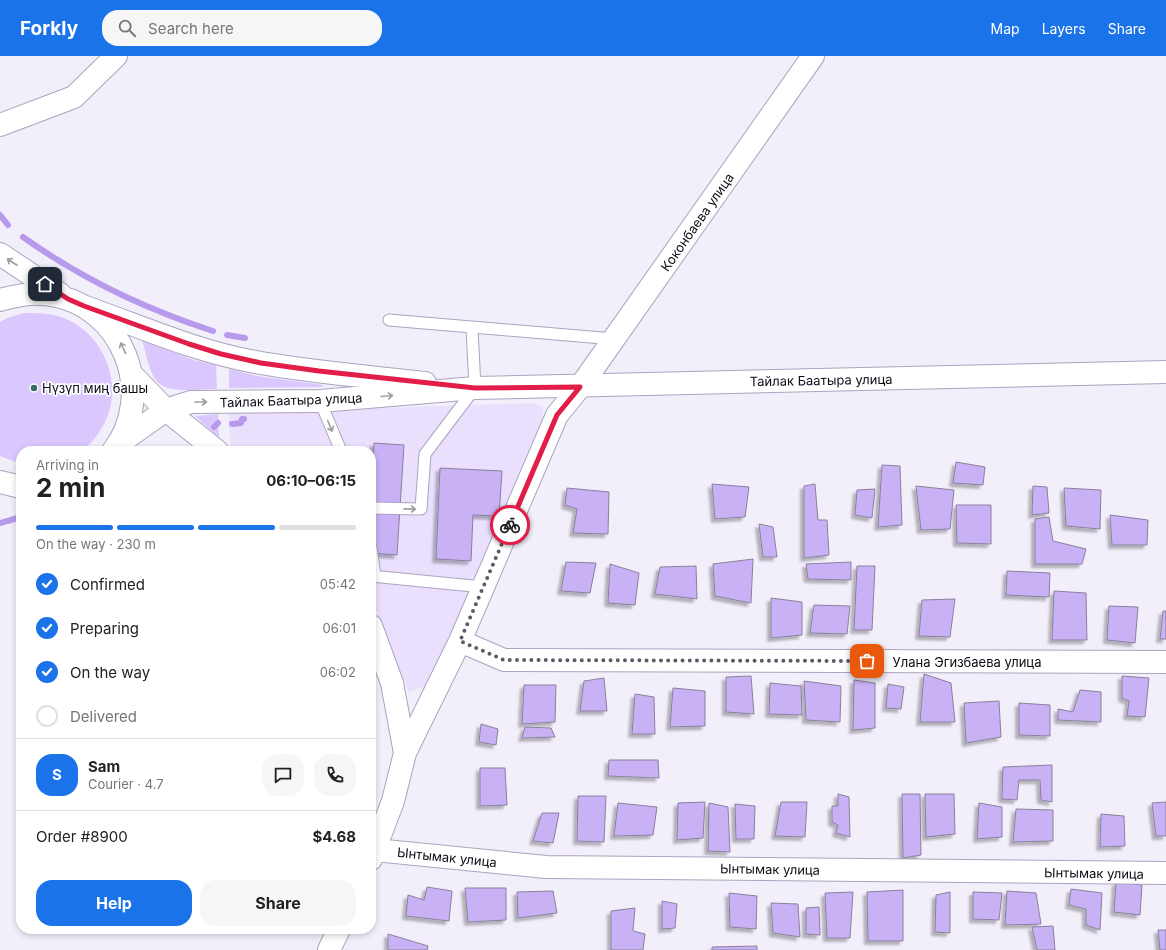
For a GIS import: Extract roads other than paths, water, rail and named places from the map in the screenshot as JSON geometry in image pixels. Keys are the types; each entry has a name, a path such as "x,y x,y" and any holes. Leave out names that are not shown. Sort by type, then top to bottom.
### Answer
{"street":[{"path":"0,125 74,97 116,56"},
{"name":"Коконбаева улица","path":"405,753 460,641 484,588 557,415 580,387 813,56"},
{"path":"0,254 99,316 121,343 133,376 132,412 117,446"},
{"path":"0,300 34,293 51,295 76,303"},
{"name":"Тайлак Баатыра улица","path":"76,303 189,344 249,361 319,371 475,388"},
{"name":"Тайлак Баатыра улица","path":"119,446 166,410 190,402 320,401 475,388 580,387 1166,372"},
{"path":"133,376 166,410 211,446"},
{"path":"0,482 16,487"},
{"path":"0,492 16,489"},
{"path":"376,640 392,683 405,753 393,801 376,846"},
{"name":"Улана Эгизбаева улица","path":"460,641 504,660 1166,662"},
{"name":"Ынтымак улица","path":"376,854 546,867 1166,873"},
{"path":"329,950 337,934"}],"lane":[{"path":"389,320 614,339"},
{"path":"376,508 421,509 425,454 475,388 472,328"},
{"path":"320,401 339,446"},
{"path":"376,576 484,588"}],"waterway":[{"path":"0,215 8,225"},
{"path":"23,237 68,266 115,292 163,313 213,331"},
{"path":"227,335 245,338"},
{"path":"232,424 241,423 242,419 244,419"},
{"path":"214,427 218,423"},
{"path":"0,523 16,518"}],"place":[{"name":"Нүзүп миң башы","path":"34,388"}]}
